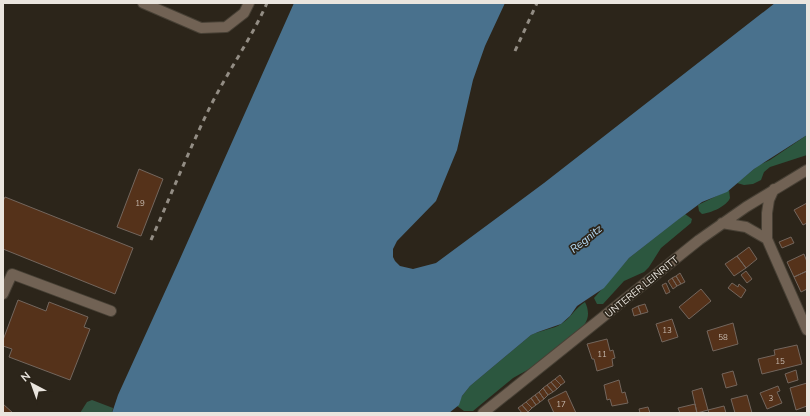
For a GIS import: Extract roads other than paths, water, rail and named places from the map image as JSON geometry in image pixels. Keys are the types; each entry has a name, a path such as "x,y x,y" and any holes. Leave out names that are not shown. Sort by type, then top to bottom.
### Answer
{"street":[{"path":"143,3 201,28 226,27 244,13 249,3"},
{"name":"UNTERER LEINRITT","path":"483,413 699,240 774,189 807,170"},
{"path":"774,189 769,200 767,213 767,239 807,330"},
{"path":"722,223 746,227 767,239"},
{"path":"3,294 12,274 111,311"}],"water":[{"name":"Regnitz","path":"294,3 505,3 485,46 473,80 457,150 436,201 397,241 393,249 393,257 400,266 413,269 436,263 544,183 775,3 807,3 807,135 754,169 727,192 702,202 679,219 629,258 604,288 577,306 570,316 561,324 531,335 470,386 462,396 459,405 449,413 112,413 118,395"}],"railway":[{"path":"151,240 210,107 267,3"},
{"path":"515,51 537,3"}]}
